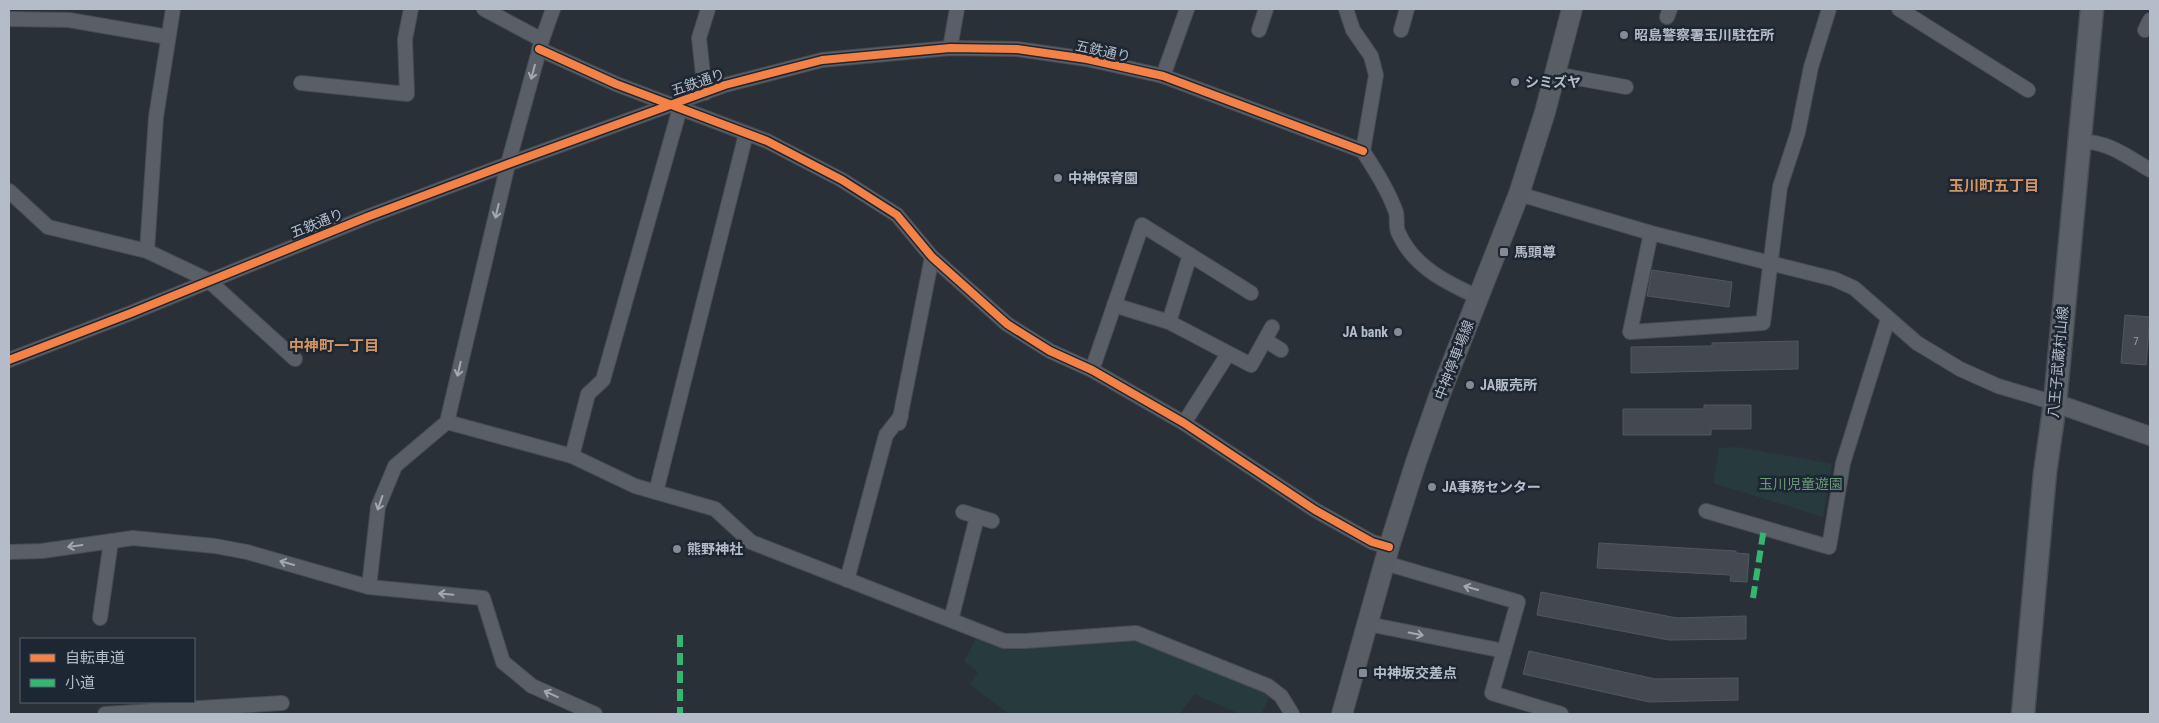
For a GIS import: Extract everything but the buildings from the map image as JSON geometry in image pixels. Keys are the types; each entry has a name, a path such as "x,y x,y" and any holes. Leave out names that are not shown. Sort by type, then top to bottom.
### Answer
{"main road":[{"name":"中神停車場線","path":"1342,714 1387,555 1437,403 1519,194 1555,74 1572,9"},
{"name":"八王子武蔵村山線","path":"2023,714 2045,473 2055,403 2092,9"}],"street":[{"path":"147,251 156,117 174,9"},
{"path":"301,83 407,94 405,39 411,9"},
{"path":"484,9 541,45 616,84 766,141 842,180 897,215 932,257 1007,324 1050,351 1092,370 1184,423 1315,510 1372,542 1387,555 1518,602 1492,693 1561,714"},
{"path":"369,588 378,508 395,466 447,422 508,164 553,9"},
{"path":"705,93 699,38 708,9"},
{"path":"950,48 957,9"},
{"path":"1163,76 1187,9"},
{"path":"1259,30 1266,9"},
{"path":"1346,9 1353,30 1371,56 1376,75 1363,151 1378,175 1396,214 1398,233 1415,259 1446,283 1478,297"},
{"path":"1401,30 1407,9"},
{"path":"1651,232 1630,332 1763,323 1780,187 1798,132 1811,67 1828,9"},
{"path":"1899,9 2028,90"},
{"path":"9,19 69,20 168,37"},
{"name":"五鉄通り","path":"9,360 132,313 208,280 367,217 508,164 676,106 705,93 822,60 950,48 1017,49 1070,56 1163,76 1363,151"},
{"path":"1555,74 1626,87"},
{"path":"572,456 588,394 603,380 676,106"},
{"path":"656,492 746,134"},
{"path":"2079,140 2107,144 2150,170"},
{"path":"9,191 48,227 147,251 208,280 295,359"},
{"path":"1519,194 1651,232 1834,279 1854,288 1917,343 1960,369 1998,386 2055,403 2150,436"},
{"path":"1092,370 1142,225 1252,293"},
{"path":"1169,322 1190,255"},
{"path":"847,580 886,435 900,421 932,257"},
{"path":"1114,305 1169,322 1251,365 1272,327"},
{"path":"1706,512 1829,547 1843,463 1888,319"},
{"path":"1265,340 1281,350"},
{"path":"1184,423 1228,354"},
{"path":"447,422 572,456 635,486 715,509 751,542 1004,641 1136,633 1268,686 1281,696 1292,714"},
{"path":"963,512 992,521"},
{"path":"951,620 977,516"},
{"path":"9,552 42,551 133,538 231,549 369,588 483,598 503,662 532,686 595,714"},
{"path":"100,618 111,542"},
{"path":"1368,624 1504,651"},
{"path":"105,714 226,710 282,703"}],"green space":[{"name":"玉川児童遊園","path":"1737,447 1832,464 1823,517 1713,483 1719,448"},
{"path":"977,636 1138,639 1256,688 1270,696 1261,714 1240,714 1194,694 1180,714 1009,714 970,684 978,672 964,661"}],"marked path":[{"path":"1753,598 1764,528"},
{"path":"680,635 680,714"}],"cycle path":[{"path":"9,360 131,313 367,217 508,164 725,85 822,60 950,48 1017,49 1087,59 1163,76 1363,151"},
{"path":"539,49 616,84 767,141 842,180 897,215 932,257 1007,324 1050,351 1092,370 1184,423 1315,510 1372,542 1389,547"}],"place":[{"name":"昭島警察署玉川駐在所","path":"1624,35"},
{"name":"シミズヤ","path":"1515,82"},
{"name":"中神保育園","path":"1058,178"},
{"name":"馬頭尊","path":"1504,252"},
{"name":"JA bank","path":"1398,332"},
{"name":"JA販売所","path":"1470,385"},
{"name":"JA事務センター","path":"1432,487"},
{"name":"熊野神社","path":"677,549"},
{"name":"中神坂交差点","path":"1363,673"}],"district":[{"name":"玉川町五丁目","path":"1994,186"},
{"name":"中神町一丁目","path":"334,346"}]}
